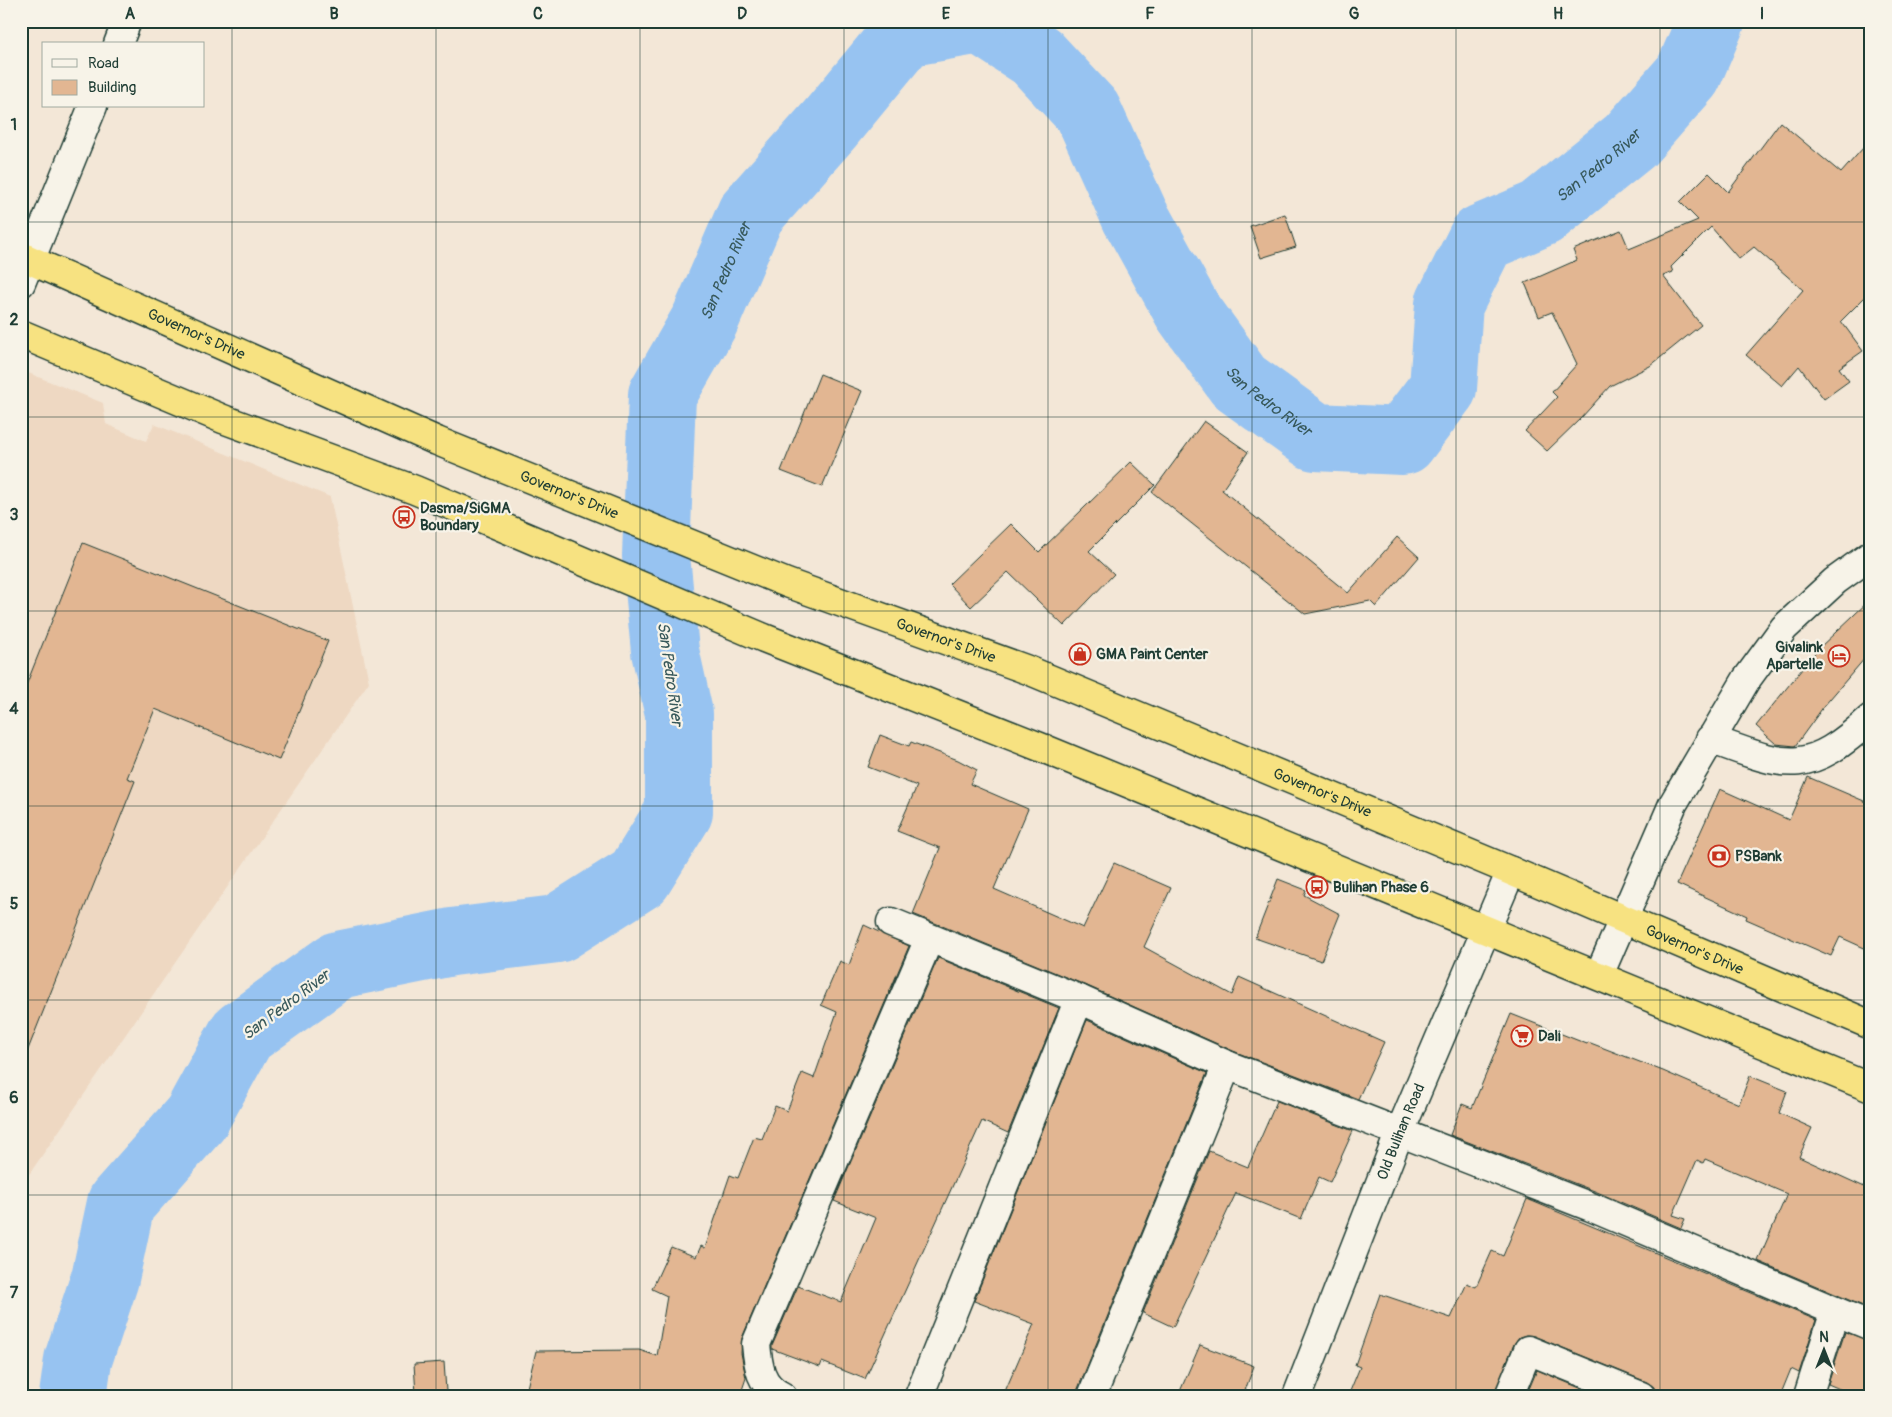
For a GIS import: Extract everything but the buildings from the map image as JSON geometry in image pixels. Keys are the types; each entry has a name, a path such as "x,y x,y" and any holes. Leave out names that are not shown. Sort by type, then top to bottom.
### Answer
{"highway":[{"name":"Governor's Drive","path":"24,266 436,441 787,583 1028,670 1511,871 1871,1025"},
{"path":"21,334 223,419 415,490 764,638 1040,747 1487,928 1871,1088"}],"street":[{"path":"119,42 127,21"},
{"path":"24,266 92,108"},
{"path":"1599,975 1672,804 1746,680 1784,628 1834,581 1871,555"},
{"path":"1710,738 1766,759 1792,762 1812,760 1833,750 1871,718"},
{"name":"Old Bulihan Road","path":"1297,1396 1399,1134 1511,871"},
{"path":"891,922 1079,999 1227,1065 1399,1134 1591,1207 1871,1326"},
{"path":"782,1396 776,1393 758,1371 756,1344 929,939"},
{"path":"919,1396 1079,999"},
{"path":"1092,1396 1227,1065"},
{"path":"1808,1396 1835,1311"},
{"path":"1509,1396 1528,1350 1641,1396"}],"shaded area":[{"path":"21,370 103,403 106,424 146,441 154,424 330,497 369,682 21,1186"}],"waterway":[{"name":"San Pedro River","path":"73,1396 78,1360 105,1278 121,1203 196,1118 242,1034 338,965 452,942 557,929 639,877 679,812 679,714 665,651 656,556 662,395 705,320 751,213 830,124 905,33 974,21"},
{"name":"San Pedro River","path":"982,21 1036,56 1088,112 1135,216 1187,310 1239,382 1315,437 1403,441 1443,388 1449,304 1482,238 1541,213 1630,141 1688,75 1711,21"}],"place":[{"name":"Dasma/SiGMA Boundary","path":"404,517"},
{"name":"GMA Paint Center","path":"1080,654"},
{"name":"Givalink Apartelle","path":"1839,656"},
{"name":"PSBank","path":"1719,856"},
{"name":"Bulihan Phase 6","path":"1317,887"},
{"name":"Dali","path":"1522,1036"}]}
